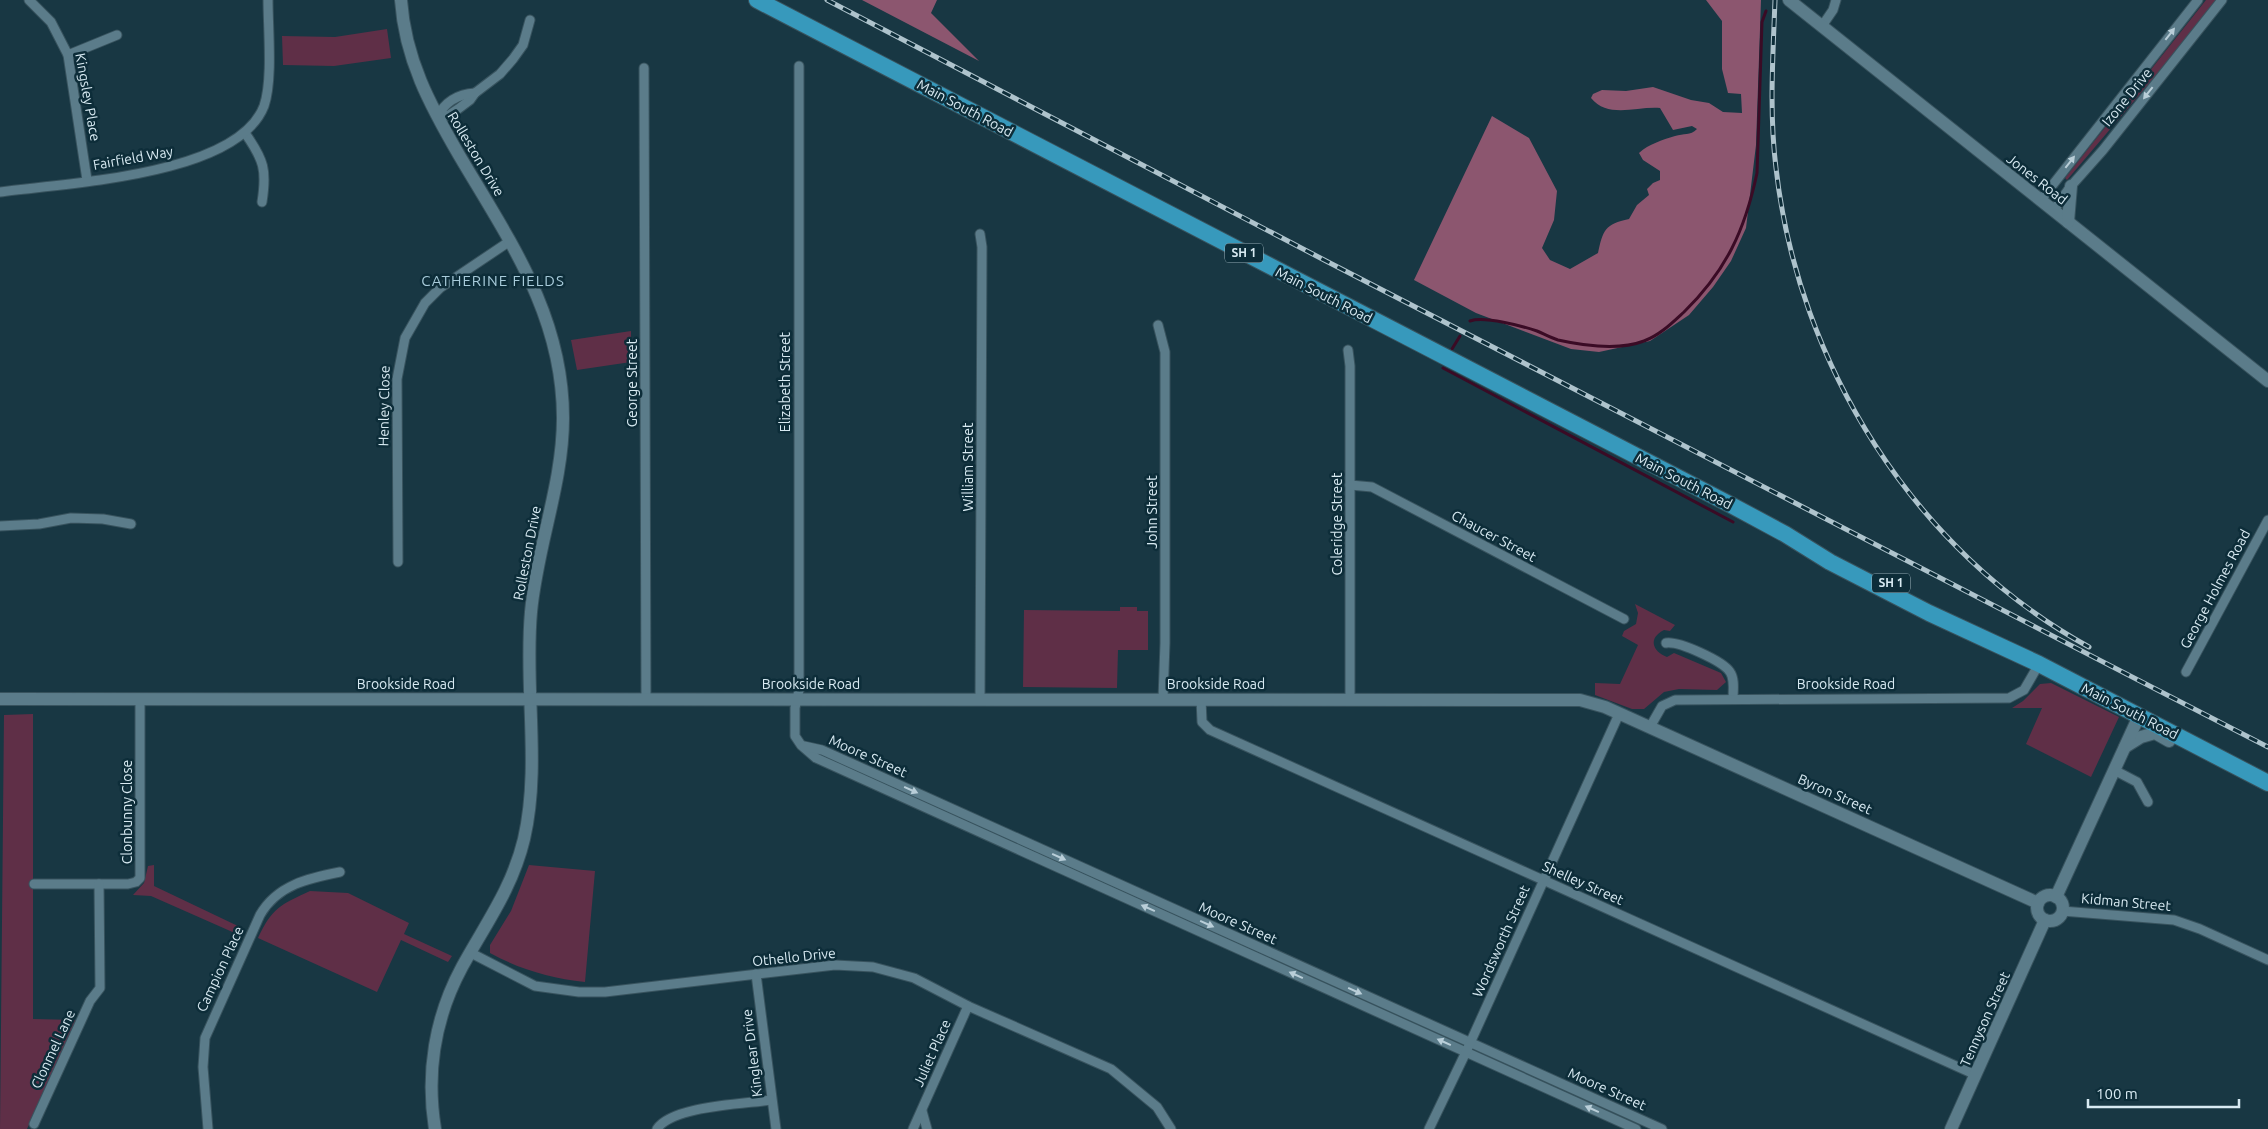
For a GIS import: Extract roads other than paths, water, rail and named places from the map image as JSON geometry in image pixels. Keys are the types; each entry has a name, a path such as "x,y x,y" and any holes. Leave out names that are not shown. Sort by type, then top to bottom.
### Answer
{"highway":[{"name":"Main South Road","path":"758,0 1785,534 1830,562 1959,628 1992,641 2038,664 2268,783"}],"street":[{"name":"Kingsley Place","path":"29,0 51,22 68,55 87,180"},
{"name":"Fairfield Way","path":"0,192 140,174 172,166 213,151 245,133 261,112 267,93 268,0"},
{"name":"Rolleston Drive","path":"401,0 410,54 422,89 530,277 547,316 558,359 563,405 560,464 540,553 533,598 529,645 530,795 524,841 503,898 451,990 436,1036 431,1080 436,1129"},
{"name":"Jones Road","path":"1789,0 2268,381"},
{"path":"1822,26 1833,10 1836,0"},
{"name":"Izone Drive","path":"2040,201 2198,0"},
{"name":"Izone Drive","path":"2053,211 2071,186 2103,150 2222,0"},
{"path":"437,117 449,115 457,110 470,100 475,93 492,81 513,59 523,45 530,20"},
{"path":"68,55 116,35"},
{"name":"Elizabeth Street","path":"797,699 799,66"},
{"name":"George Street","path":"644,68 646,699"},
{"path":"245,133 262,160 265,172 262,202"},
{"path":"2068,222 2071,186"},
{"name":"William Street","path":"980,234 982,247 982,652 980,699"},
{"name":"Henley Close","path":"398,562 397,379 405,338 426,303 440,288 510,241"},
{"name":"John Street","path":"1158,325 1165,352 1165,643 1163,699"},
{"name":"Coleridge Street","path":"1348,350 1350,366 1350,699"},
{"name":"Chaucer Street","path":"1350,485 1372,487 1624,619"},
{"path":"0,526 39,524 71,518 102,519 131,524"},
{"name":"George Holmes Road","path":"2186,672 2268,520"},
{"path":"1666,643 1679,643 1726,667 1732,677 1733,699"},
{"name":"Brookside Road","path":"1650,727 1659,708 1671,701 1733,699 2003,699 2013,697 2024,690 2038,664"},
{"name":"Brookside Road","path":"0,699 1571,700 1597,704 1619,714"},
{"name":"Clonbunny Close","path":"34,884 132,884 140,878 140,699"},
{"path":"797,699 795,736 801,745"},
{"name":"Shelley Street","path":"1201,699 1202,722 1210,730 1976,1075"},
{"name":"Byron Street","path":"1619,714 2038,904"},
{"name":"Wordsworth Street","path":"1429,1129 1466,1052 1619,714"},
{"path":"2056,897 2139,716"},
{"path":"2124,747 2141,737 2155,733 2268,792"},
{"name":"Moore Street","path":"801,745 831,754 1662,1129"},
{"name":"Moore Street","path":"801,745 823,761 1636,1129"},
{"path":"2114,770 2136,782 2148,802"},
{"name":"Campion Place","path":"208,1129 203,1067 205,1038 260,915 271,900 287,888 307,879 340,872"},
{"name":"Clonmel Lane","path":"34,1124 90,1001 100,988 99,884"},
{"path":"2048,896 2056,897 2062,903 2062,911 2054,920 2045,920 2039,915 2038,904 2048,896"},
{"name":"Kidman Street","path":"2062,911 2174,920 2200,928 2268,960"},
{"name":"Tennyson Street","path":"1951,1129 2045,920"},
{"name":"Othello Drive","path":"471,953 535,986 579,992 605,992 835,965 873,967 914,978 968,1006 1111,1069 1157,1107 1171,1129"},
{"name":"Kinglear Drive","path":"756,974 776,1129"},
{"name":"Juliet Place","path":"913,1129 968,1006"},
{"path":"657,1129 662,1122 687,1112 771,1100"},
{"path":"922,1111 927,1129"}],"waterway":[{"path":"1470,321 1504,322 1537,331 1558,340 1590,346 1623,346 1644,341 1666,328 1699,297 1722,265 1740,231 1757,173 1762,22 1766,11"},
{"path":"1452,349 1460,336"},
{"path":"1443,368 1733,522"}],"railway":[{"path":"827,0 1328,262 2268,747"},
{"path":"1775,0 1772,105 1776,168 1789,241 1810,312 1839,380 1875,445 1919,505 1969,559 2026,607 2089,647"}],"district":[{"name":"CATHERINE FIELDS","path":"493,281"}]}
